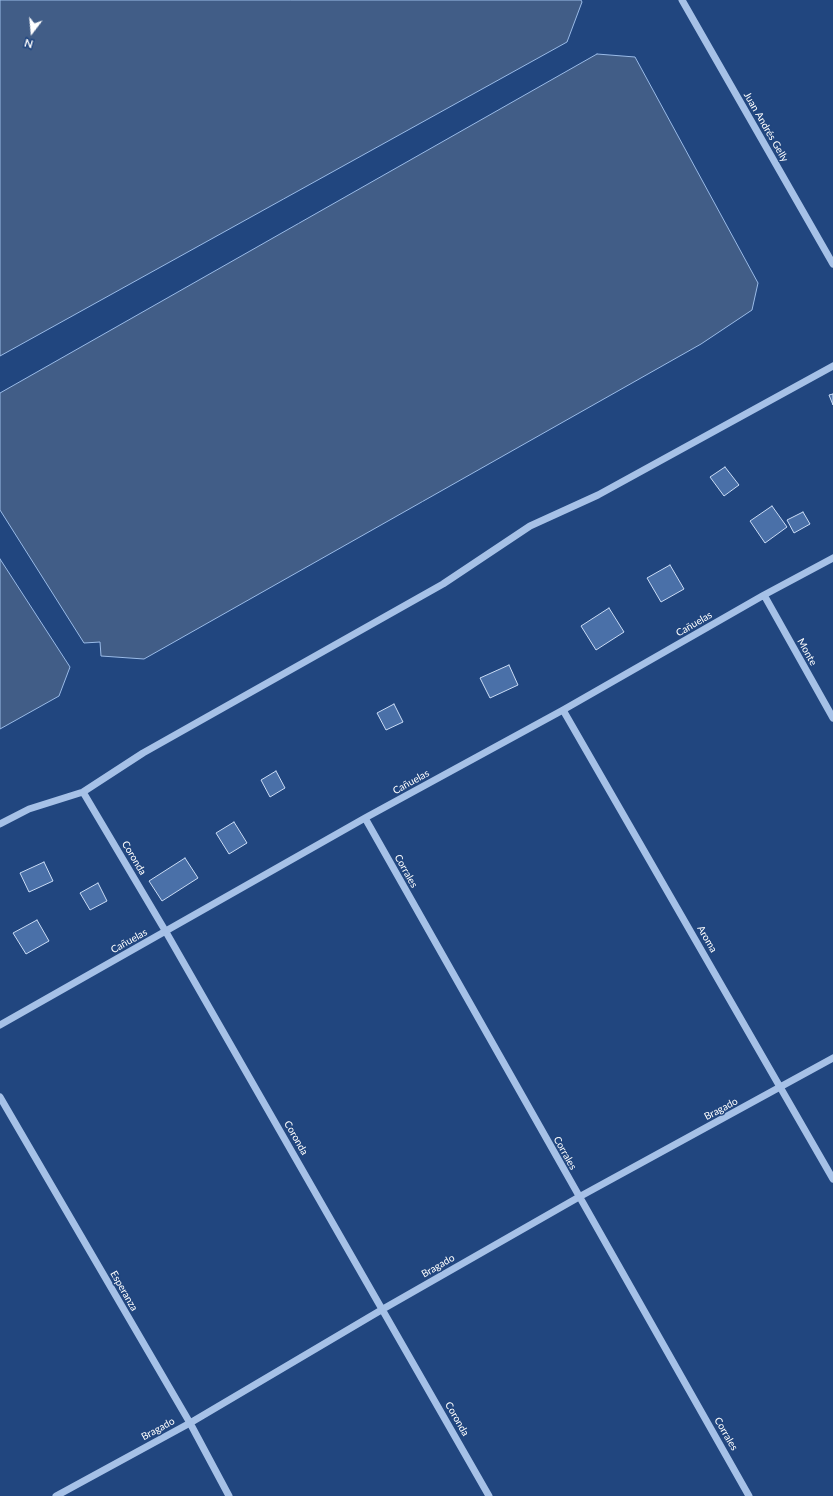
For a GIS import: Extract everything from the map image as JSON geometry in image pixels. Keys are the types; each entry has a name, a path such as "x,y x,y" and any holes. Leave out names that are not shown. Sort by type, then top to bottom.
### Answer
{"street":[{"name":"Juan Andrés Gelly","path":"682,0 833,264"},
{"path":"0,824 29,809 83,792 143,753 444,584 530,526 598,495 833,366"},
{"name":"Cañuelas","path":"0,1025 365,818 563,710 764,595 833,558"},
{"name":"Monte","path":"764,595 833,718"},
{"name":"Aroma","path":"563,710 782,1087 833,1179"},
{"name":"Coronda","path":"83,792 166,932 489,1496"},
{"name":"Corrales","path":"365,818 749,1496"},
{"name":"Bragado","path":"56,1496 190,1423 383,1309 579,1197 833,1058"},
{"name":"Esperanza","path":"0,1098 190,1423 229,1496"}],"water":[{"path":"0,0 581,0 582,2 567,42 0,356"},
{"path":"597,54 635,57 758,283 752,310 701,344 144,659 101,656 100,642 84,643 0,510 0,393"},
{"path":"0,559 70,667 59,696 0,729"}],"building":[{"path":"833,394 833,405 829,395"},
{"path":"725,467 739,485 724,496 710,477"},
{"path":"772,506 787,527 765,543 750,521"},
{"path":"803,512 810,524 794,533 787,520"},
{"path":"670,565 684,589 661,602 647,578"},
{"path":"609,608 624,632 596,650 581,626"},
{"path":"509,665 518,685 490,698 480,678"},
{"path":"394,704 403,722 386,730 377,713"},
{"path":"276,771 285,788 270,797 261,780"},
{"path":"234,822 247,843 229,854 216,833"},
{"path":"185,858 198,878 162,901 149,881"},
{"path":"44,862 53,881 29,892 20,873"},
{"path":"98,883 107,901 90,910 80,893"},
{"path":"37,920 49,941 26,954 13,933"}]}
